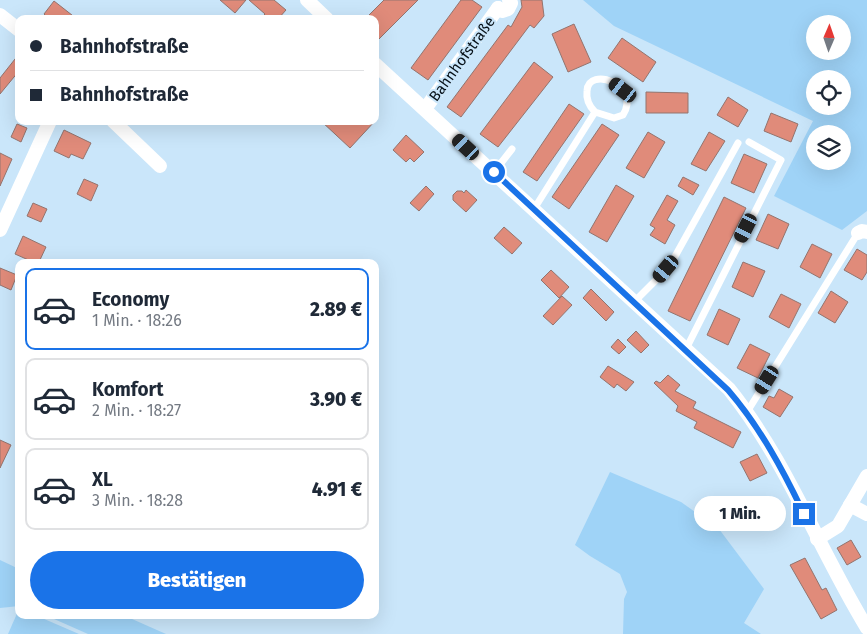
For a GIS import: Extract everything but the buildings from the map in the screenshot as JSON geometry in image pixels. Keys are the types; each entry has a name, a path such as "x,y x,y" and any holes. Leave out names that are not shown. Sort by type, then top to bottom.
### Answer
{"street":[{"path":"306,0 323,15"},
{"name":"Bahnhofstraße","path":"425,109 501,3"},
{"path":"0,15 15,27"},
{"name":"Bahnhofstraße","path":"379,69 494,172 728,390 747,412 782,469 817,539 867,628"},
{"path":"0,230 48,125"},
{"path":"117,125 160,166"},
{"path":"817,539 838,526 867,476"},
{"path":"850,505 867,514"}],"lane":[{"path":"598,78 609,79 623,90 627,96 628,107 623,115 614,118 595,112 591,108 586,96 587,87 590,82 598,78"},
{"path":"534,209 595,112"},
{"path":"686,349 781,160 750,142"},
{"path":"634,302 673,260 738,143"},
{"path":"494,172 512,150"},
{"path":"747,412 863,232"}],"shaded area":[{"path":"583,0 867,0 867,211 842,230 774,196 806,134 806,170 851,170 851,125 811,125 813,121 614,26"},
{"path":"610,472 681,502 719,529 764,589 744,623 761,634 623,634 624,599 627,592 620,574 575,545"},
{"path":"0,560 15,567 15,606 0,608"},
{"path":"15,618 44,619 79,634 8,634"},
{"path":"54,619 132,619 166,634 88,634"}],"route":[{"path":"494,172 728,390 747,412 782,469 804,514"}]}
